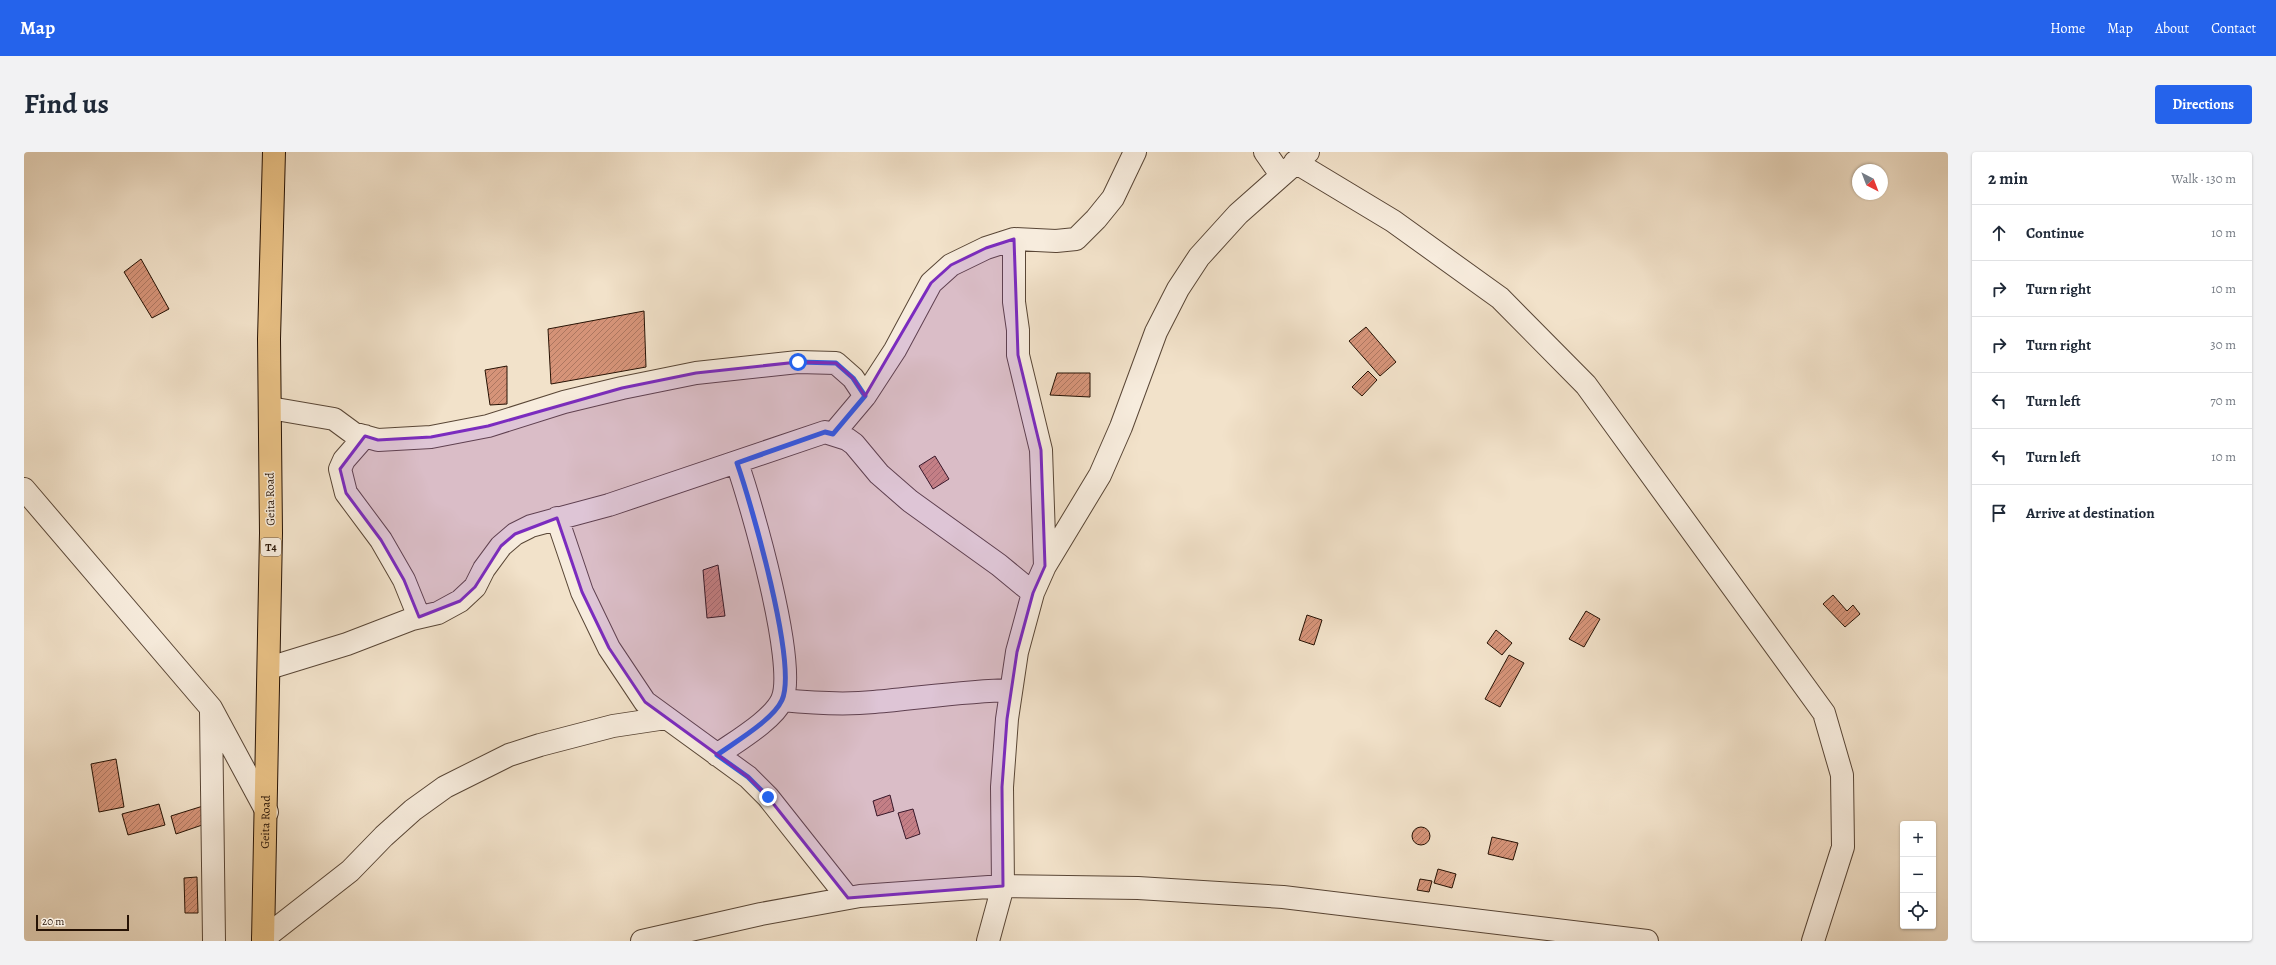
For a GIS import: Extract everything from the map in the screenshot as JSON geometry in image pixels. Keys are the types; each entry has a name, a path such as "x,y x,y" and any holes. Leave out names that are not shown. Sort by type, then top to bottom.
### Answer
{"highway":[{"name":"Geita Road","path":"263,940 269,668 269,339 274,152"}],"street":[{"path":"833,434 865,396 894,350 931,283 951,265 986,248 1014,239 1056,241 1076,239 1096,219 1113,198 1135,152"},
{"path":"1265,152 1294,163 1394,221 1500,298 1586,384 1824,713 1842,775 1843,847 1813,941"},
{"path":"988,941 1003,886 1002,787 1011,690 1017,652 1033,593 1045,566 1100,475 1121,427 1156,332 1178,290 1199,257 1223,230 1238,214 1294,163"},
{"path":"1014,239 1014,302 1018,330 1018,354 1041,450 1045,566"},
{"path":"270,408 334,419 353,433 378,440 431,437 488,426 564,402 622,388 696,373 798,362 836,363 853,378 865,396"},
{"path":"269,668 347,644 420,617 438,613 460,601 475,587 484,570 501,546 515,534 531,526 609,505 825,432 847,438 854,444 878,474 910,501 999,564 1033,593"},
{"path":"364,436 344,460 340,469 346,493 381,540 404,580 420,617"},
{"path":"717,755 769,716 782,700 785,680 782,646 761,540 737,463"},
{"path":"24,490 211,708 267,812"},
{"path":"557,518 582,592 609,648 645,702 748,777 768,797 848,898"},
{"path":"782,700 826,704 872,702 961,692 1011,690"},
{"path":"211,708 214,941"},
{"path":"263,940 350,871 412,810 445,787 509,755 540,745 605,728 666,718"},
{"path":"642,941 761,914 848,898 1003,886 1138,888 1283,897 1647,941"}],"highlighted area":[{"path":"1014,239 1018,355 1041,450 1045,566 1033,593 1017,652 1007,719 1002,787 1003,886 848,898 768,797 748,777 645,702 609,648 582,592 557,518 515,534 501,546 475,587 460,601 419,617 404,580 381,540 346,493 340,469 365,436 378,440 431,437 488,426 622,388 696,373 798,362 836,363 853,378 865,396 931,283 951,265 986,248"}],"building":[{"path":"141,259 169,309 152,318 124,272"},
{"path":"644,311 646,367 551,384 548,329"},
{"path":"1366,327 1396,362 1380,376 1349,341"},
{"path":"507,366 507,404 490,405 485,370"},
{"path":"1368,371 1377,380 1362,396 1352,387"},
{"path":"1057,373 1090,373 1090,397 1050,395"},
{"path":"935,456 949,479 933,489 919,466"},
{"path":"718,565 725,616 707,618 703,570"},
{"path":"1833,595 1847,611 1853,605 1860,614 1845,627 1823,604"},
{"path":"1586,611 1600,619 1584,647 1569,639"},
{"path":"1307,615 1322,620 1314,645 1299,640"},
{"path":"1496,630 1512,643 1502,655 1487,643"},
{"path":"1509,655 1524,663 1500,707 1485,699"},
{"path":"116,759 124,807 99,812 91,764"},
{"path":"890,795 894,811 877,816 873,801"},
{"path":"159,804 165,825 128,835 122,814"},
{"path":"203,806 208,823 176,834 171,816"},
{"path":"913,809 920,834 906,839 898,813"},
{"path":"1421,827 1427,830 1430,836 1427,842 1421,845 1415,842 1412,836 1415,830"},
{"path":"1492,837 1518,843 1513,860 1488,854"},
{"path":"1438,869 1456,874 1452,888 1434,883"},
{"path":"197,877 198,913 185,913 184,878"},
{"path":"1420,879 1432,881 1429,892 1417,890"}],"route":[{"path":"768,797 748,777 717,755 769,716 782,700 785,680 782,646 761,540 752,505 737,463 825,432 833,434 865,396 846,370 836,363 798,362"}]}
